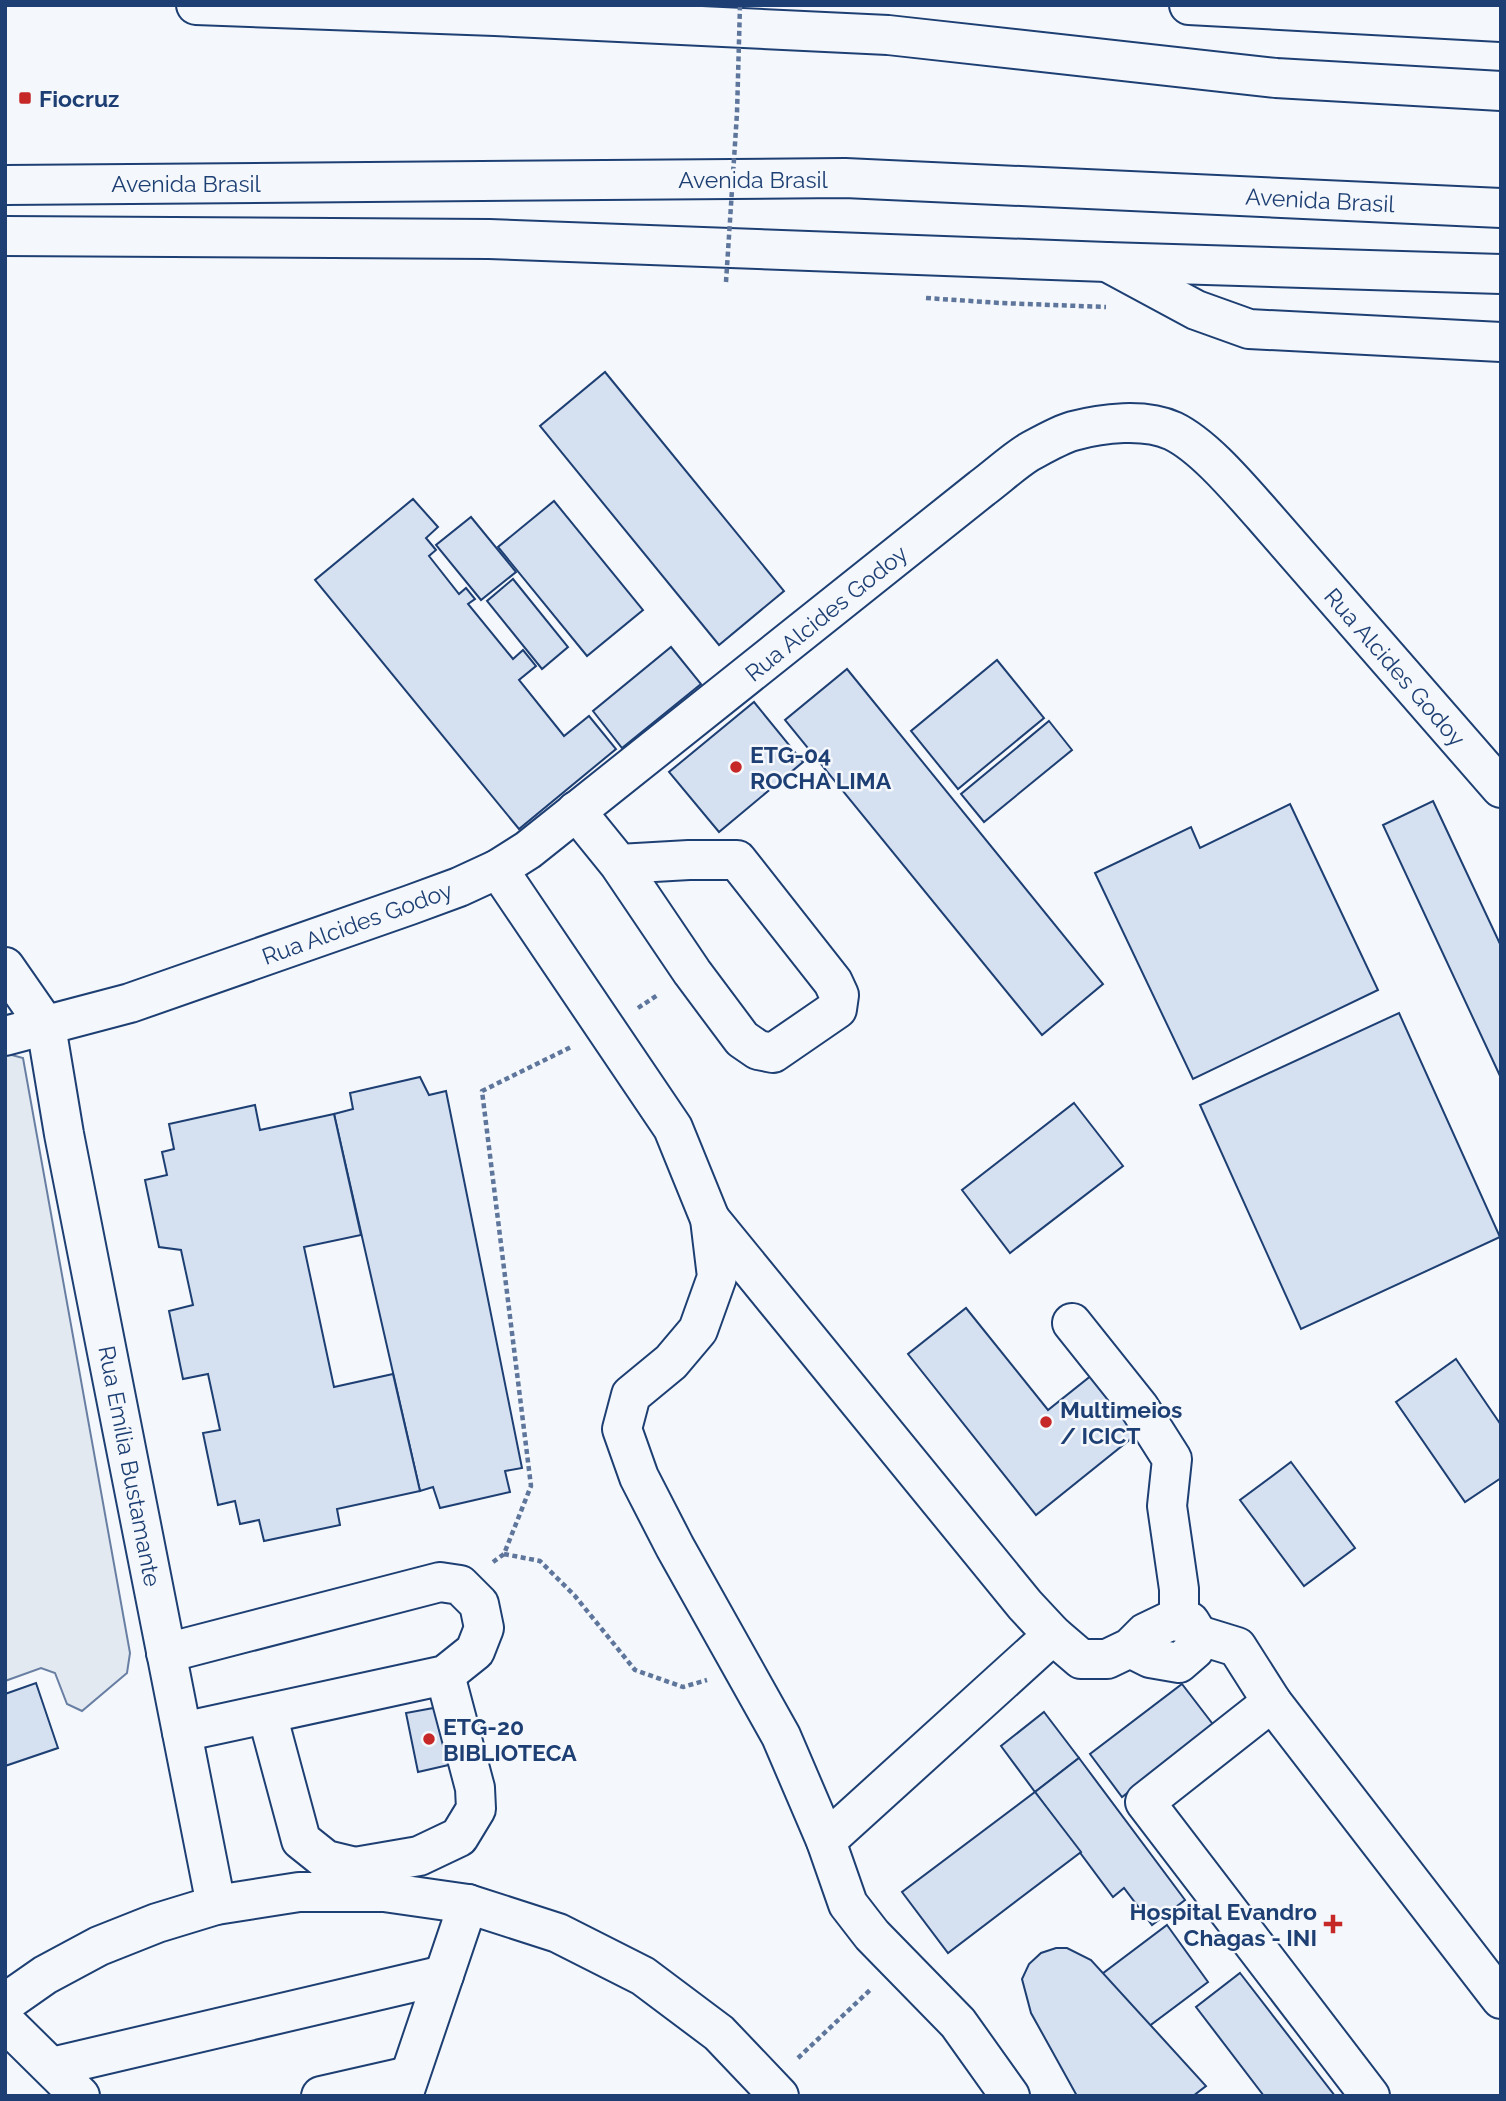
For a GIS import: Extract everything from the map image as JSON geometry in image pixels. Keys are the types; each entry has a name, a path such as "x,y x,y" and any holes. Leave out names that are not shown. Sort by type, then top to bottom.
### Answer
{"main road":[{"path":"196,5 888,35 1276,78 1501,91"},
{"path":"1189,5 1501,22"},
{"name":"Avenida Brasil","path":"5,185 845,178 1501,208"},
{"path":"5,236 489,239 1501,274"},
{"path":"1107,262 1196,310 1249,329 1501,342"},
{"name":"Rua Alcides Godoy","path":"5,1036 130,1003 459,887 498,869 528,850 1029,453 1072,431 1122,423 1152,423 1174,432 1199,450 1234,482 1501,788"},
{"path":"576,811 619,864 692,972 742,1039 758,1051 773,1053 837,1009 839,995 833,982 737,860 619,864"},
{"path":"498,869 673,1128 710,1219 717,1277 698,1330 671,1362 631,1395 622,1429 639,1477 675,1547 781,1735 826,1841 848,1904 872,1935 958,2023 1010,2096"},
{"path":"5,967 46,1026"},
{"name":"Rua Emília Bustamante","path":"46,1026 216,1905"},
{"path":"710,1219 1025,1605 1053,1635 1081,1659 1107,1659 1130,1648 1150,1658 1179,1663 1194,1650 1179,1589 1167,1506 1172,1458 1139,1407 1072,1323"},
{"path":"166,1653 440,1582 460,1585 480,1604 484,1628 475,1651 445,1675 182,1732"},
{"path":"1189,1628 1237,1647 1272,1703 1501,1999"},
{"path":"826,1841 1053,1635"},
{"path":"267,1714 301,1840 326,1860 355,1867 419,1856 459,1837 476,1809 475,1788 445,1675"},
{"path":"1272,1703 1145,1802 1370,2096"},
{"path":"5,2003 45,1976 99,1946 157,1923 216,1905 299,1892 384,1892 468,1905 558,1933 643,1976 719,2033 774,2091"},
{"path":"321,2096 406,2086 468,1905"},
{"path":"52,2067 444,1975"},
{"path":"5,2022 80,2096"}],"path":[{"path":"726,282 737,113 740,5"},
{"path":"1000,303 1118,307"},
{"path":"460,1585 504,1554 531,1486 482,1091 606,1030 692,972"},
{"path":"504,1554 540,1561 575,1596 635,1670 683,1687 725,1675 749,1677"},
{"path":"774,2091 899,1962"}],"shaded area":[{"path":"5,1055 23,1058 130,1653 127,1673 82,1711 67,1704 55,1673 41,1668 5,1681"}],"building":[{"path":"605,372 784,591 719,645 540,426"},
{"path":"413,499 438,527 426,538 436,550 429,556 459,594 466,588 475,599 468,604 513,659 523,650 536,666 519,680 564,736 589,716 616,749 519,829 315,580"},
{"path":"554,501 643,610 587,656 498,547"},
{"path":"471,517 516,572 481,600 436,545"},
{"path":"513,579 568,647 542,669 487,601"},
{"path":"671,647 701,684 622,748 593,711"},
{"path":"997,660 1044,718 958,789 911,731"},
{"path":"847,669 1103,984 1042,1035 785,720"},
{"name":"ETG-04 ROCHA LIMA","path":"754,702 803,762 719,832 669,772"},
{"path":"1049,721 1072,750 984,822 961,794"},
{"path":"1433,801 1501,946 1501,1078 1383,825"},
{"path":"1290,804 1378,990 1193,1079 1095,873 1191,827 1200,848"},
{"path":"1399,1013 1500,1237 1301,1329 1200,1105"},
{"path":"420,1077 429,1095 446,1091 522,1468 505,1471 510,1492 440,1508 433,1487 420,1491 334,1114 353,1109 350,1093"},
{"path":"1074,1103 1123,1166 1010,1253 962,1190"},
{"path":"255,1105 260,1130 334,1114 361,1235 304,1247 334,1387 393,1374 420,1491 337,1509 340,1525 264,1541 259,1520 240,1524 235,1501 218,1505 203,1433 220,1430 208,1374 183,1379 169,1311 193,1305 181,1250 159,1247 145,1180 167,1175 162,1152 174,1149 169,1124"},
{"name":"Multimeios / ICICT","path":"966,1308 1048,1410 1092,1375 1138,1433 1036,1515 908,1354"},
{"path":"1456,1359 1501,1425 1501,1478 1465,1502 1396,1402"},
{"path":"1291,1462 1355,1548 1304,1586 1240,1500"},
{"path":"36,1683 58,1748 5,1766 5,1694"},
{"path":"1182,1684 1215,1727 1122,1797 1090,1754"},
{"name":"ETG-20 BIBLIOTECA","path":"439,1707 453,1764 418,1772 406,1713"},
{"path":"1044,1712 1079,1758 1035,1792 1001,1746"},
{"path":"1079,1758 1185,1900 1152,1925 1124,1888 1113,1897 1035,1792"},
{"path":"1035,1792 1081,1852 948,1953 902,1892"},
{"path":"1167,1925 1208,1982 1136,2036 1094,1980"},
{"path":"1067,1948 1091,1960 1206,2086 1193,2096 1077,2096 1031,2013 1022,1979 1029,1964 1041,1953"},
{"path":"1240,1973 1335,2096 1264,2096 1196,2007"}],"place":[{"name":"Fiocruz","path":"25,98"},
{"name":"ETG-04 ROCHA LIMA","path":"736,767"},
{"name":"Multimeios / ICICT","path":"1046,1422"},
{"name":"ETG-20 BIBLIOTECA","path":"429,1739"},
{"name":"Hospital Evandro Chagas - INI","path":"1333,1924"}]}
